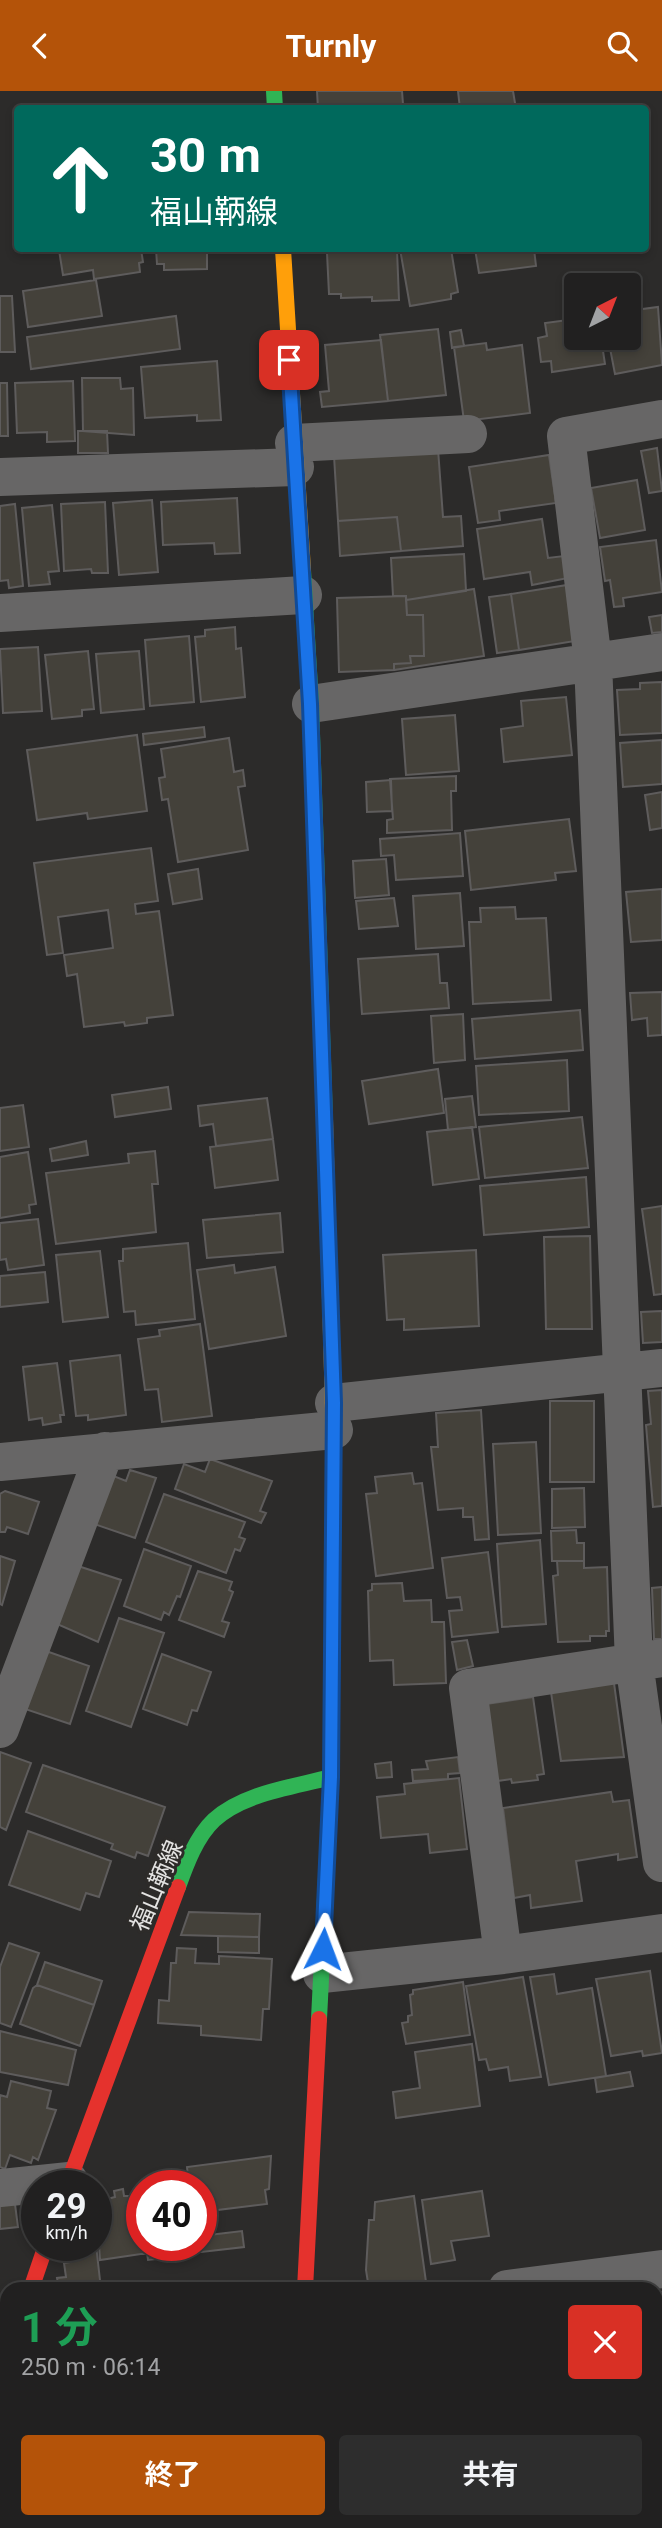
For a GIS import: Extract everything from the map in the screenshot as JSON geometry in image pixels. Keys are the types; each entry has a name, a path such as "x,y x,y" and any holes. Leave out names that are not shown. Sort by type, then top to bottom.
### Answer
{"main road":[{"path":"283,252 310,704 334,1417 331,1777 305,2282"},
{"name":"福山鞆線","path":"73,2170 189,1857 215,1820 250,1799 331,1777"},
{"path":"33,2282 41,2261"}],"street":[{"path":"662,419 566,436 593,662 624,1372 662,1863"},
{"path":"0,477 295,455 468,434"},
{"path":"0,613 303,595"},
{"path":"310,704 662,652"},
{"path":"0,1462 105,1451 662,1368"},
{"path":"0,1729 105,1451"},
{"path":"503,1955 468,1688 648,1660"},
{"path":"322,1974 503,1955 662,1933"},
{"path":"0,2188 21,2186"},
{"path":"561,2282 662,2269"}],"building":[{"path":"317,91 402,91 403,104 318,105"},
{"path":"458,91 513,91 515,105 460,105"},
{"path":"59,252 141,252 143,262 139,263 140,272 94,279 93,270 63,275"},
{"path":"156,252 216,253 207,253 207,269 164,270 164,264 157,264"},
{"path":"397,252 399,300 372,301 372,297 341,298 341,294 329,294 327,253"},
{"path":"401,252 451,252 458,292 451,294 451,299 410,306"},
{"path":"476,252 534,252 536,266 479,273"},
{"path":"96,280 102,316 28,327 23,291"},
{"path":"0,296 12,296 15,352 0,352"},
{"path":"658,307 662,365 615,374 610,350 641,350 641,309"},
{"path":"176,316 180,349 31,369 27,337"},
{"path":"564,321 564,350 603,350 605,364 552,372 551,361 541,362 538,338 547,336 545,323"},
{"path":"438,329 446,395 388,401 380,335"},
{"path":"461,330 464,346 452,348 450,332"},
{"path":"381,340 388,401 322,407 320,392 329,391 325,345"},
{"path":"486,343 487,350 522,345 530,413 464,421 454,347"},
{"path":"217,361 221,420 197,421 197,415 145,418 141,367"},
{"path":"82,378 120,378 121,389 133,388 134,435 83,431"},
{"path":"73,381 75,441 47,442 47,432 17,433 15,383"},
{"path":"0,383 7,383 8,436 0,436"},
{"path":"78,431 107,431 108,453 78,453"},
{"path":"657,448 662,491 649,493 641,451"},
{"path":"438,449 443,517 461,516 463,546 401,551 397,517 338,521 334,456"},
{"path":"549,455 556,503 499,511 500,520 478,523 469,467"},
{"path":"637,480 645,530 600,538 591,488"},
{"path":"237,498 240,553 215,554 214,543 163,545 161,502"},
{"path":"152,500 158,572 119,575 113,503"},
{"path":"105,502 108,573 92,573 91,569 64,571 61,504"},
{"path":"15,504 23,586 9,588 8,580 0,581 0,506"},
{"path":"52,505 59,571 48,572 50,584 29,586 22,508"},
{"path":"397,517 401,551 340,556 338,521"},
{"path":"542,519 548,558 564,556 568,578 532,585 530,572 484,579 477,529"},
{"path":"656,540 662,592 623,598 624,606 614,607 610,580 605,581 600,547"},
{"path":"464,554 466,591 406,600 406,596 393,596 391,558"},
{"path":"567,585 575,641 519,650 511,594"},
{"path":"474,589 484,656 394,670 394,664 411,663 410,656 424,656 423,615 407,615 406,600"},
{"path":"511,594 519,650 497,653 489,597"},
{"path":"406,596 407,615 423,615 424,656 410,656 411,663 394,664 394,670 339,672 337,598"},
{"path":"662,615 662,632 652,633 649,617"},
{"path":"235,627 236,649 241,648 245,697 201,702 195,637 205,636 205,630"},
{"path":"189,636 194,702 150,706 145,640"},
{"path":"38,647 42,711 3,713 0,649"},
{"path":"88,651 94,709 82,710 82,716 52,719 45,655"},
{"path":"139,651 144,709 101,713 96,654"},
{"path":"662,682 662,733 620,735 617,690 640,689 640,683"},
{"path":"566,697 572,755 504,762 501,729 523,726 521,701"},
{"path":"455,715 459,771 406,775 402,719"},
{"path":"204,727 205,737 144,745 143,734"},
{"path":"137,735 147,811 88,819 87,813 37,820 27,750"},
{"path":"229,738 234,772 243,770 245,786 238,787 248,850 178,862 168,799 162,800 159,778 165,777 161,749"},
{"path":"662,740 662,784 623,787 620,743"},
{"path":"456,776 456,791 451,791 452,830 387,833 387,820 393,819 390,779"},
{"path":"391,780 392,811 367,812 366,782"},
{"path":"662,792 662,828 650,830 645,795"},
{"path":"569,819 576,871 555,873 556,880 471,890 465,831"},
{"path":"460,833 463,876 396,880 394,855 381,856 380,839"},
{"path":"151,848 158,901 135,904 136,914 159,911 173,1015 147,1018 147,1023 125,1026 124,1022 84,1027 77,974 67,976 64,955 113,948 108,910 58,917 63,953 47,955 34,863"},
{"path":"386,859 389,895 355,898 353,861"},
{"path":"198,869 202,899 173,904 168,874"},
{"path":"662,889 662,940 631,942 626,892"},
{"path":"460,893 464,946 416,949 413,896"},
{"path":"394,898 398,926 359,929 356,901"},
{"path":"515,907 516,919 546,918 551,1000 473,1004 469,922 481,922 480,908"},
{"path":"438,954 440,983 447,983 449,1008 362,1014 358,959"},
{"path":"662,992 662,1035 648,1036 647,1018 632,1020 630,993"},
{"path":"580,1010 583,1050 475,1059 472,1019"},
{"path":"463,1014 465,1060 434,1063 431,1016"},
{"path":"567,1060 569,1111 479,1115 476,1066"},
{"path":"438,1069 444,1113 369,1124 362,1081"},
{"path":"168,1087 171,1109 115,1117 112,1095"},
{"path":"472,1096 476,1127 448,1130 445,1099"},
{"path":"267,1098 273,1139 216,1146 213,1124 200,1126 198,1106"},
{"path":"23,1105 29,1147 0,1151 0,1108"},
{"path":"582,1117 588,1168 485,1178 479,1127"},
{"path":"472,1127 479,1179 433,1185 427,1132"},
{"path":"273,1139 278,1180 215,1188 210,1147"},
{"path":"86,1141 88,1155 52,1161 50,1149"},
{"path":"155,1151 158,1184 152,1184 156,1232 56,1244 46,1173 129,1163 128,1154"},
{"path":"28,1152 36,1204 29,1205 30,1213 0,1218 0,1157"},
{"path":"586,1177 589,1227 484,1235 480,1186"},
{"path":"662,1206 662,1294 654,1295 642,1209"},
{"path":"280,1213 283,1252 207,1258 203,1220"},
{"path":"38,1219 44,1265 8,1270 6,1259 0,1260 0,1223"},
{"path":"590,1236 592,1329 546,1329 544,1237"},
{"path":"188,1243 195,1319 136,1325 135,1311 124,1312 119,1261 123,1261 123,1249"},
{"path":"476,1250 479,1326 404,1330 404,1319 387,1320 383,1255"},
{"path":"100,1251 108,1317 63,1322 56,1255"},
{"path":"234,1265 235,1273 275,1267 286,1336 209,1349 197,1270"},
{"path":"45,1272 48,1302 0,1307 0,1276"},
{"path":"662,1311 662,1342 643,1343 641,1312"},
{"path":"200,1324 212,1416 162,1422 158,1389 145,1390 138,1339 160,1336 159,1330"},
{"path":"120,1355 126,1415 88,1420 88,1415 76,1416 70,1361"},
{"path":"57,1363 64,1415 60,1415 61,1422 43,1425 42,1418 29,1420 23,1367"},
{"path":"662,1390 662,1506 653,1507 646,1425 651,1424 648,1391"},
{"path":"550,1401 594,1401 594,1482 550,1482"},
{"path":"481,1410 489,1539 475,1540 473,1517 463,1517 463,1508 438,1510 431,1447 438,1447 436,1413"},
{"path":"536,1442 541,1533 498,1535 493,1444"},
{"path":"210,1459 272,1481 260,1511 266,1513 261,1523 175,1489 184,1464 205,1472"},
{"path":"130,1470 156,1478 135,1538 94,1524 111,1475 126,1481"},
{"path":"412,1473 414,1484 422,1483 433,1568 376,1576 366,1494 377,1493 375,1477"},
{"path":"584,1488 585,1527 552,1528 552,1489"},
{"path":"5,1491 39,1502 28,1534 7,1527 5,1532 0,1532 0,1494"},
{"path":"164,1494 245,1522 239,1537 245,1539 240,1551 235,1549 226,1573 146,1542"},
{"path":"576,1530 577,1543 584,1543 584,1561 552,1561 551,1531"},
{"path":"540,1540 546,1624 502,1627 497,1544"},
{"path":"144,1549 191,1566 180,1597 177,1596 169,1615 164,1612 161,1620 124,1606"},
{"path":"488,1552 498,1632 452,1637 449,1611 462,1610 460,1597 447,1598 442,1558"},
{"path":"0,1556 15,1561 2,1605 0,1604"},
{"path":"557,1561 584,1561 584,1568 607,1567 609,1631 606,1631 606,1636 590,1636 590,1641 558,1642 553,1576 558,1575"},
{"path":"78,1566 121,1580 98,1642 57,1624"},
{"path":"198,1571 232,1582 229,1590 233,1592 222,1621 229,1623 224,1637 179,1620"},
{"path":"402,1583 404,1601 431,1600 432,1622 444,1622 446,1683 394,1685 393,1660 370,1661 368,1591 372,1590 372,1584"},
{"path":"662,1587 662,1639 654,1639 652,1588"},
{"path":"119,1618 164,1633 131,1727 86,1711"},
{"path":"467,1640 473,1666 457,1670 452,1642"},
{"path":"46,1651 89,1666 70,1724 25,1709"},
{"path":"162,1654 211,1672 197,1711 192,1710 187,1725 143,1709"},
{"path":"614,1683 624,1757 561,1761 551,1692"},
{"path":"533,1697 544,1774 537,1775 538,1780 512,1783 511,1779 497,1781 486,1704"},
{"path":"0,1752 31,1763 6,1830 0,1827"},
{"path":"458,1757 460,1773 448,1774 448,1779 413,1781 412,1770 428,1769 426,1761"},
{"path":"391,1762 392,1777 377,1778 375,1764"},
{"path":"43,1765 165,1807 148,1856 137,1852 135,1858 111,1849 113,1844 26,1812"},
{"path":"459,1778 467,1849 430,1853 428,1834 381,1838 377,1797 405,1794 404,1784"},
{"path":"611,1792 613,1802 629,1800 637,1857 618,1860 618,1854 576,1861 582,1901 531,1908 530,1895 514,1898 503,1808"},
{"path":"28,1831 111,1861 99,1897 86,1893 80,1910 9,1885"},
{"path":"189,1912 260,1914 259,1937 181,1935"},
{"path":"218,1936 259,1937 259,1953 218,1952"},
{"path":"9,1943 39,1953 11,2027 0,2023 0,1967"},
{"path":"177,1948 196,1949 195,1963 219,1964 219,1956 272,1959 269,2009 263,2009 261,2040 201,2035 201,2026 158,2023 159,2000 169,2001 171,1963 176,1963"},
{"path":"45,1962 102,1981 94,2005 37,1985"},
{"path":"650,1971 662,2053 643,2056 642,2051 611,2056 596,1979"},
{"path":"554,1974 557,1994 592,1988 606,2076 549,2085 530,1977"},
{"path":"523,1977 541,2077 510,2081 508,2067 489,2070 486,2059 479,2060 466,1986"},
{"path":"463,1982 470,2035 406,2044 402,2023 408,2022 408,2016 412,2015 410,1995 413,1990"},
{"path":"37,1985 94,2005 80,2046 20,2024 33,1988"},
{"path":"0,2031 76,2050 68,2085 0,2072"},
{"path":"472,2044 480,2106 396,2118 393,2092 420,2088 415,2052"},
{"path":"630,2072 633,2086 597,2092 595,2078"},
{"path":"11,2081 51,2091 47,2108 56,2110 38,2160 33,2157 31,2163 10,2155 5,2169 0,2167 0,2095 7,2097"},
{"path":"271,2156 269,2189 265,2190 267,2204 217,2210 217,2170 187,2170 187,2167"},
{"path":"13,2189 18,2227 0,2229 0,2191"},
{"path":"123,2189 126,2196 126,2256 112,2258 112,2198 115,2197 114,2191"},
{"path":"482,2191 489,2236 451,2241 455,2260 431,2264 422,2200"},
{"path":"414,2196 426,2282 368,2282 366,2270 369,2220 374,2220 375,2202"},
{"path":"242,2231 244,2247 217,2250 217,2234"},
{"path":"98,2261 100,2282 58,2282 57,2278 66,2277 64,2263"}],"traffic: fast":[{"path":"274,91 275,105"},
{"path":"303,570 311,704 325,1119"},
{"path":"178,1887 202,1835 214,1820 226,1811 254,1797 331,1777 334,1444"},
{"path":"319,2019 331,1777"}],"traffic: slow":[{"path":"283,252 303,570"},
{"path":"325,1119 334,1444"}],"traffic: jam":[{"path":"73,2170 178,1887"},
{"path":"305,2282 319,2019"},
{"path":"33,2282 41,2261"}],"route":[{"path":"289,360 310,704 334,1403 331,1777 323,1949"}]}
